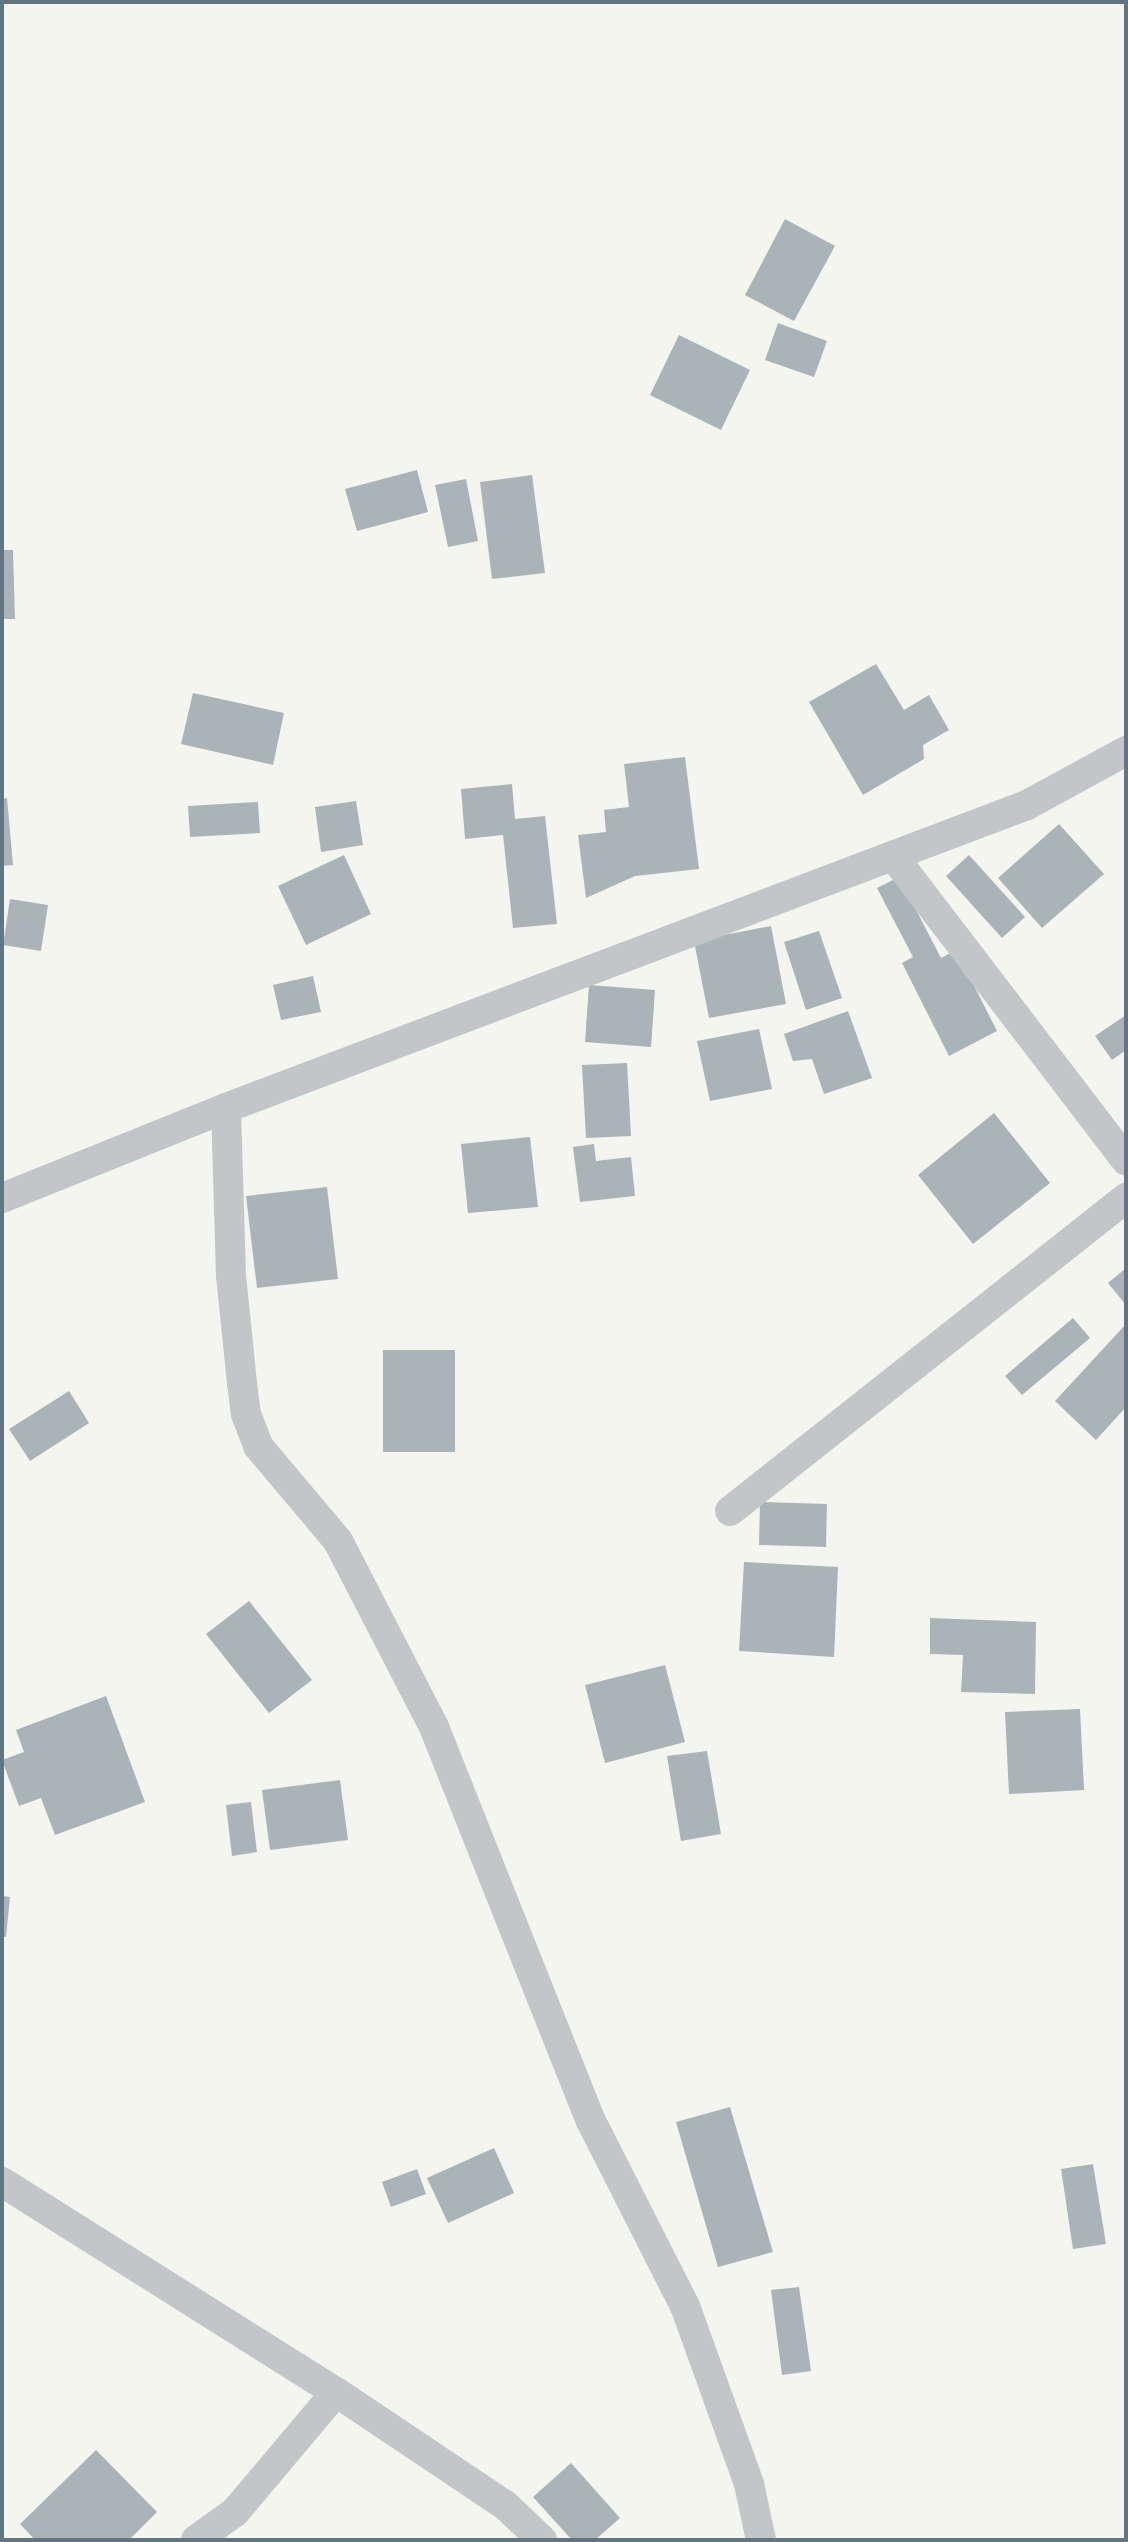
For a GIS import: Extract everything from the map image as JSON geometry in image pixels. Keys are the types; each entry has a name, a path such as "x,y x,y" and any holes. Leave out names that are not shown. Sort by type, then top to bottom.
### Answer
{"street":[{"path":"2,1198 226,1108 1027,805 1126,751"},
{"path":"894,857 1126,1160"},
{"path":"226,1108 232,1291 246,1414 258,1446 338,1541 434,1727 591,2121 685,2306 749,2484 761,2540"},
{"path":"730,1511 1126,1198"},
{"path":"2,2182 336,2392 505,2505 542,2540"},
{"path":"196,2540 235,2512 336,2392"}],"building":[{"path":"785,219 835,246 794,321 745,295"},
{"path":"778,323 827,341 814,377 765,360"},
{"path":"679,335 750,370 721,430 650,395"},
{"path":"417,470 428,512 357,531 345,489"},
{"path":"532,475 545,573 492,579 480,482"},
{"path":"466,479 478,541 448,547 435,485"},
{"path":"2,550 13,550 15,619 2,619"},
{"path":"876,664 904,710 929,695 949,730 923,745 924,759 863,795 809,702"},
{"path":"193,693 284,713 273,765 181,744"},
{"path":"685,757 699,869 635,876 586,898 578,835 606,832 604,810 629,807 624,764"},
{"path":"512,784 515,819 545,816 557,924 513,928 503,835 465,839 461,789"},
{"path":"7,798 13,865 2,866 2,799"},
{"path":"356,801 363,845 321,852 315,807"},
{"path":"258,802 260,833 190,837 188,806"},
{"path":"1059,824 1104,874 1042,928 998,878"},
{"path":"344,855 371,914 306,945 278,886"},
{"path":"969,855 1025,917 1002,938 946,876"},
{"path":"899,877 941,958 956,950 997,1031 949,1056 902,963 913,957 877,888"},
{"path":"10,899 48,905 41,951 3,945"},
{"path":"771,926 786,1004 709,1018 694,941"},
{"path":"819,931 842,998 806,1010 784,942"},
{"path":"313,976 321,1012 281,1020 273,985"},
{"path":"589,985 655,990 651,1047 585,1042"},
{"path":"848,1011 872,1078 824,1094 812,1059 793,1061 784,1034"},
{"path":"1126,1015 1126,1050 1112,1060 1095,1036"},
{"path":"759,1029 772,1089 710,1101 697,1041"},
{"path":"627,1063 631,1136 586,1138 582,1065"},
{"path":"994,1113 1050,1183 973,1244 918,1175"},
{"path":"530,1137 538,1207 468,1213 461,1144"},
{"path":"594,1144 596,1161 631,1157 635,1196 580,1202 573,1147"},
{"path":"327,1187 338,1279 257,1288 246,1196"},
{"path":"1126,1268 1126,1305 1108,1283"},
{"path":"1073,1318 1090,1338 1022,1395 1005,1376"},
{"path":"1126,1324 1126,1407 1096,1440 1055,1401"},
{"path":"383,1350 455,1350 455,1452 383,1452"},
{"path":"69,1391 89,1423 30,1461 9,1429"},
{"path":"760,1502 827,1504 826,1547 759,1545"},
{"path":"744,1562 838,1567 834,1657 739,1651"},
{"path":"249,1601 312,1680 269,1713 206,1634"},
{"path":"930,1618 1036,1622 1035,1694 961,1692 963,1655 930,1654"},
{"path":"665,1665 685,1742 605,1763 585,1685"},
{"path":"106,1696 145,1802 55,1835 41,1798 19,1806 2,1760 24,1752 16,1730"},
{"path":"1080,1709 1084,1790 1009,1794 1005,1712"},
{"path":"707,1751 721,1834 681,1841 667,1756"},
{"path":"340,1780 348,1840 270,1850 262,1790"},
{"path":"251,1802 257,1852 232,1856 226,1805"},
{"path":"2,1896 10,1897 6,1937 2,1936"},
{"path":"730,2107 773,2252 718,2267 676,2122"},
{"path":"494,2148 514,2193 448,2223 427,2178"},
{"path":"1093,2164 1106,2244 1073,2249 1061,2169"},
{"path":"417,2169 426,2194 391,2207 382,2182"},
{"path":"799,2287 811,2371 782,2375 771,2290"},
{"path":"96,2450 157,2512 129,2540 35,2540 20,2524"},
{"path":"571,2463 620,2518 595,2540 572,2540 533,2497"}]}
